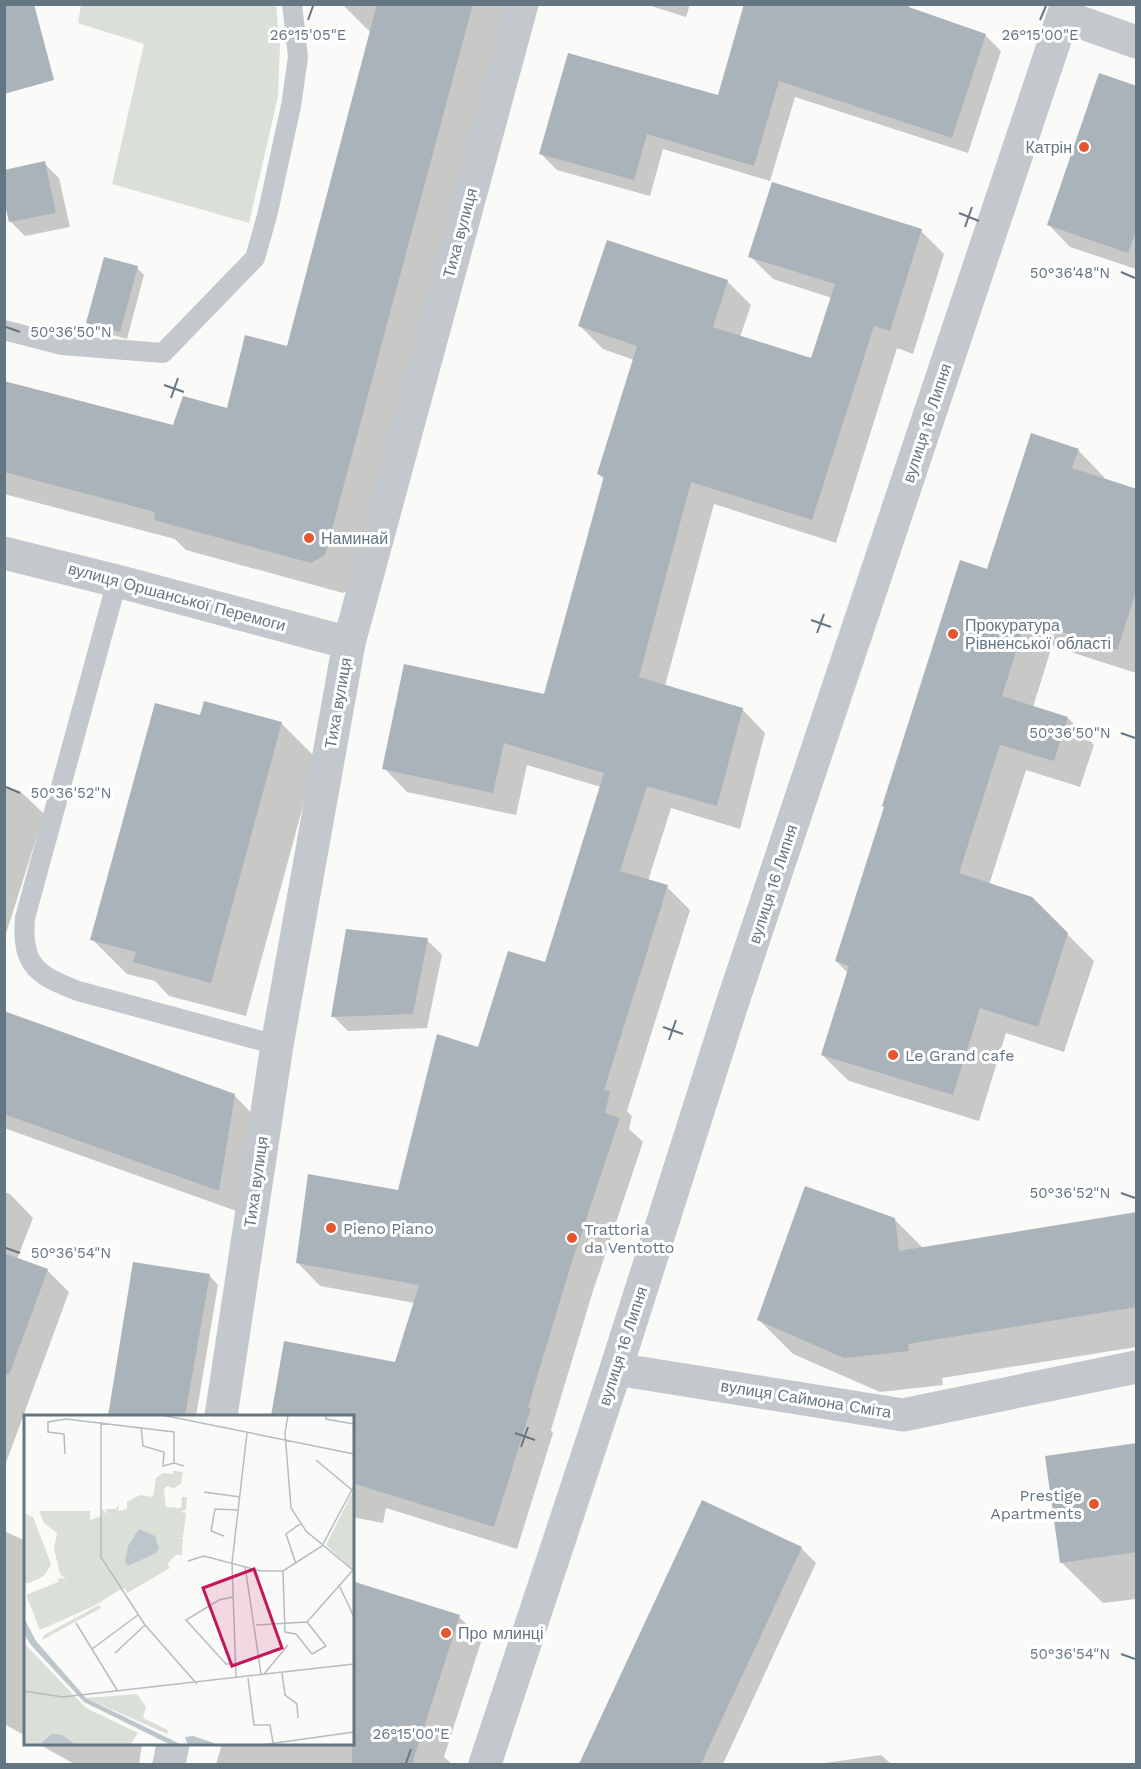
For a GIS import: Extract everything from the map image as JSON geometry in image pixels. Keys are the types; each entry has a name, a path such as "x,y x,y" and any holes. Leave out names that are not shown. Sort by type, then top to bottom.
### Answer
{"street":[{"name":"Тиха вулиця","path":"221,1415 277,1045 349,643 522,4"},
{"path":"1065,10 1137,42"},
{"name":"вулиця 16 Липня","path":"485,1764 616,1369 737,990 1065,10"},
{"name":"вулиця Оршанської Перемоги","path":"4,553 349,643"},
{"name":"вулиця Саймона Сміта","path":"616,1369 903,1415 1137,1367"},
{"path":"170,1764 173,1745"}],"lane":[{"path":"4,330 62,345 163,353 255,258 267,216 291,106 298,57 292,4"},
{"path":"117,581 25,918 23,941 32,966 52,981 78,991 277,1045"}],"shaded area":[{"path":"81,5 276,5 280,46 278,96 249,223 112,184 144,44 78,23"}],"building":[{"path":"4,4 34,4 54,80 4,94"},
{"path":"377,4 473,4 325,555 311,563 154,520 155,512 4,472 4,381 173,425 183,396 227,408 245,335 287,346"},
{"path":"744,4 900,4 986,34 952,138 779,81 754,166 647,134 634,180 539,154 568,53 718,95"},
{"path":"1099,73 1137,86 1137,229 1128,253 1047,225"},
{"path":"45,161 56,213 9,222 4,201 4,170"},
{"path":"772,182 922,229 890,331 874,326 812,520 691,482 639,677 743,708 717,806 647,786 620,871 668,885 604,1090 610,1091 605,1113 620,1118 569,1271 528,1407 531,1408 494,1527 354,1484 354,1415 271,1415 284,1341 395,1362 419,1285 296,1263 308,1174 398,1190 437,1034 478,1047 508,951 545,962 604,773 504,743 493,793 382,769 404,664 544,694 604,476 597,474 637,346 578,326 607,240 728,280 713,327 811,358 835,284 748,257"},
{"path":"104,257 138,266 120,332 86,323"},
{"path":"1031,433 1079,449 1072,468 1137,489 1137,589 1117,650 1026,620 1002,696 1068,717 1054,761 1000,745 959,873 1032,897 1068,933 1038,1027 980,1008 953,1095 821,1055 849,966 835,961 960,560 987,569"},
{"path":"204,701 282,722 211,983 133,962 136,952 90,940 155,703 200,715"},
{"path":"346,929 428,938 413,1014 331,1017"},
{"path":"4,1011 235,1094 219,1191 4,1114"},
{"path":"805,1186 895,1218 899,1251 1137,1212 1137,1307 908,1344 909,1351 844,1358 757,1320"},
{"path":"4,1253 48,1269 9,1375 4,1374"},
{"path":"133,1262 210,1274 185,1415 108,1415"},
{"name":"Prestige Apartments","path":"1137,1443 1137,1552 1060,1563 1045,1456"},
{"path":"702,1500 802,1547 701,1764 579,1764"},
{"path":"354,1582 460,1615 412,1764 352,1764"}],"place":[{"name":"Катрін","path":"1084,147"},
{"name":"Наминай","path":"309,538"},
{"name":"Прокуратура Рівненської області","path":"953,634"},
{"name":"Le Grand cafe","path":"893,1055"},
{"name":"Pieno Piano","path":"331,1228"},
{"name":"Trattoria da Ventotto","path":"572,1238"},
{"name":"Prestige Apartments","path":"1094,1504"},
{"name":"Про млинці","path":"446,1633"}]}
